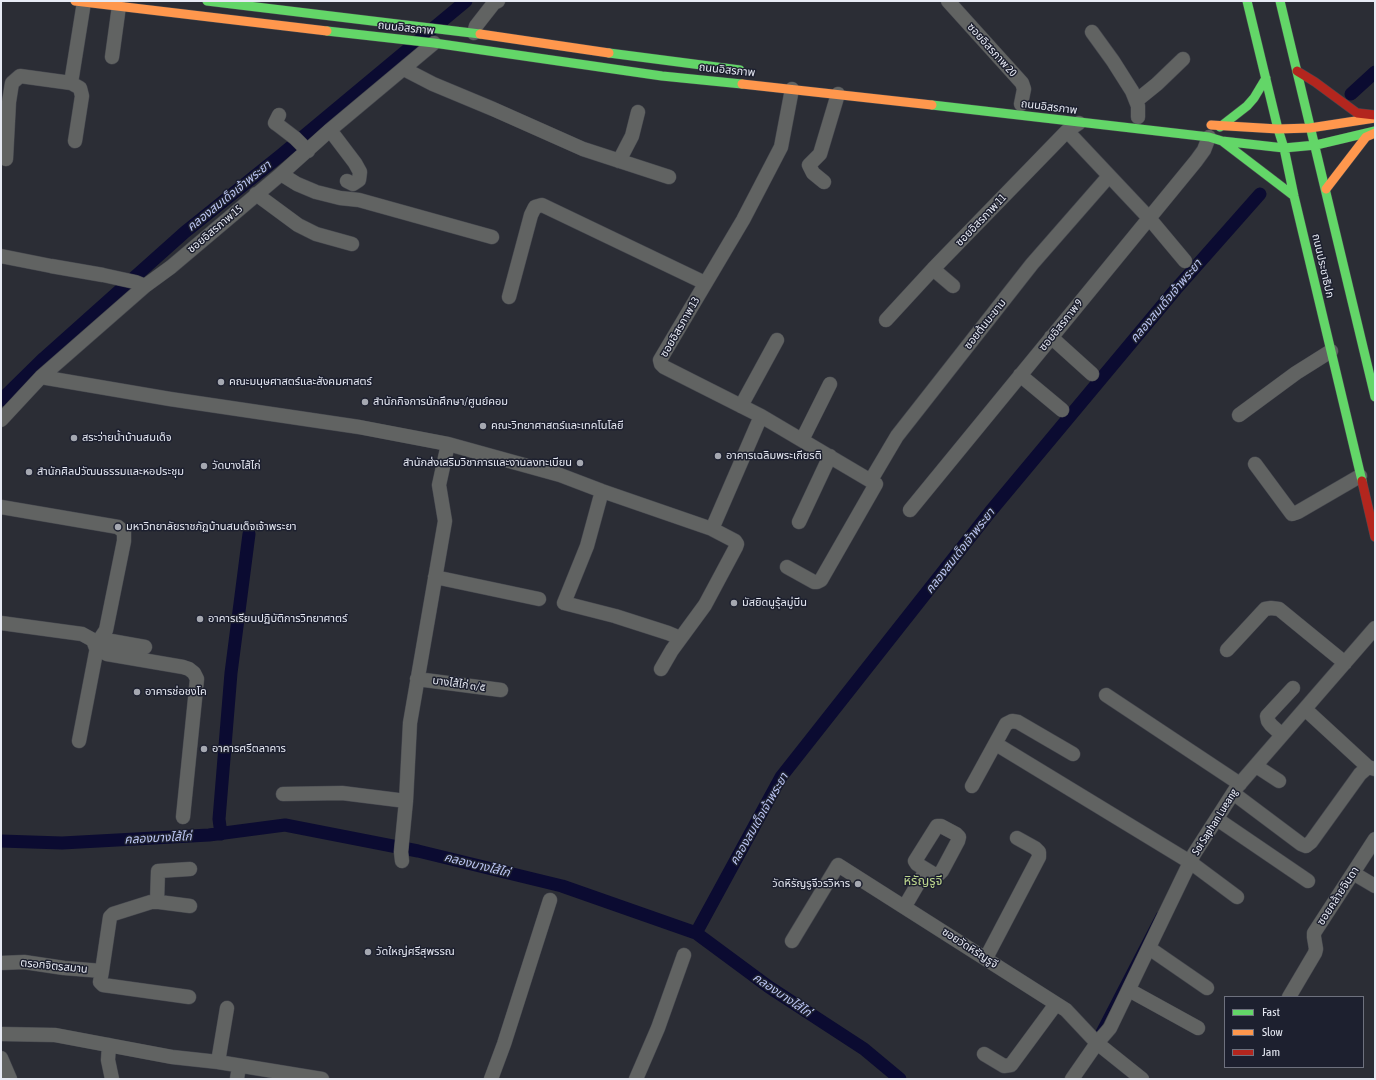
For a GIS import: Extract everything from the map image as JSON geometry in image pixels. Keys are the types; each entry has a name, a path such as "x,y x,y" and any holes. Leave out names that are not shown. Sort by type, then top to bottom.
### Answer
{"main road":[{"name":"ถนนอิสรภาพ","path":"79,1 407,41 429,42 662,76 838,94 1079,123 1212,134 1284,148 1316,145 1375,132"},
{"path":"207,1 260,4 746,71"},
{"name":"ถนนประชาธิปก","path":"1247,1 1284,148 1375,537"},
{"name":"ถนนประชาธิปก","path":"1280,1 1310,128 1316,145 1375,397"},
{"path":"1297,71 1315,82 1357,113 1375,117"},
{"path":"1266,78 1254,98 1247,106 1212,134 1294,196"},
{"path":"1220,127 1278,129 1310,128 1375,117"},
{"path":"1326,189 1366,137 1375,132"}],"street":[{"path":"71,82 79,1"},
{"path":"474,33 476,26 494,3 498,1"},
{"name":"ซอยอิสรภาพ 20","path":"948,1 1022,83 1024,89 1020,103"},
{"path":"112,57 119,6"},
{"path":"1092,32 1132,91 1138,106 1138,117"},
{"name":"ซอยอิสรภาพ 15","path":"1,420 134,282 171,267 281,174 301,144 330,130 404,69 429,42"},
{"path":"1136,101 1157,84 1183,59"},
{"path":"404,69 433,84 584,149 669,177"},
{"path":"6,159 12,83 20,76 71,82 80,88 82,96 75,141"},
{"name":"ซอยอิสรภาพ 13","path":"792,89 781,147 743,220 660,360 664,367 761,416 874,482"},
{"path":"824,182 813,173 809,165 820,154 838,94"},
{"path":"619,160 632,136 638,112"},
{"path":"279,115 275,122 301,144"},
{"name":"ซอยอิสรภาพ 11","path":"886,320 933,269 1067,131 1079,123"},
{"path":"330,130 356,163 360,172 359,180 353,184 347,181"},
{"path":"1067,131 1149,218 1185,260"},
{"name":"ซอยอิสรภาพ 9","path":"910,510 1202,153 1212,134"},
{"path":"281,174 297,184 316,192 340,198 359,200 492,237"},
{"name":"ซอยต้นมะขาม","path":"787,567 814,582 821,580 874,482 893,442 901,430 1032,264 1109,176"},
{"path":"256,194 298,225 316,234 352,244"},
{"path":"508,297 531,215 535,207 542,205 705,283"},
{"path":"1,256 134,282"},
{"path":"933,269 954,286"},
{"path":"1051,337 1092,374"},
{"path":"741,406 777,340"},
{"path":"1238,415 1296,373 1331,351"},
{"path":"1020,375 1062,410"},
{"path":"41,377 270,415 359,426 448,444 560,475 712,530 735,541 737,544 736,547 705,605 672,650 662,670"},
{"path":"802,440 830,384"},
{"path":"712,530 761,416"},
{"path":"402,852 410,723 445,521 439,485 448,444"},
{"path":"799,522 830,456"},
{"path":"1255,464 1292,514 1360,476"},
{"path":"602,491 587,546 564,603 615,616 680,638"},
{"path":"1,507 112,525 122,528 124,532 123,546 106,630 98,644 79,741"},
{"path":"435,577 539,599"},
{"path":"1227,650 1265,609 1271,608 1278,609 1345,663"},
{"path":"1,622 82,634 93,640 107,654 183,667 190,669 194,673 197,679 183,817"},
{"name":"Soi Saphan Lueang","path":"1072,1079 1093,1039 1110,1028 1190,862 1236,788 1375,628"},
{"path":"98,644 145,647"},
{"name":"บางไส้ไก่ ๓/๕","path":"417,679 501,690"},
{"path":"1282,735 1271,725 1267,716 1293,688"},
{"path":"1106,695 1236,788 1301,844 1306,846 1311,842 1360,774 1372,768 1305,709"},
{"path":"972,786 1006,724 1012,721 1018,722 1073,754"},
{"path":"996,744 1190,862 1237,896"},
{"path":"1256,766 1279,781"},
{"path":"283,794 348,793 406,802"},
{"path":"1217,819 1308,881"},
{"path":"986,958 1039,857 1039,852 1035,848 1017,838"},
{"name":"ซอยคล้ายจินดา","path":"1291,996 1315,953 1316,949 1314,934 1375,839"},
{"name":"ซอยวัดหิรัญรูจี","path":"792,941 838,865 905,906 1066,1010 1093,1039 1142,1079"},
{"path":"157,902 158,871 190,869"},
{"path":"905,906 926,870"},
{"path":"1353,873 1375,886"},
{"path":"490,1079 504,1044 550,900"},
{"path":"102,971 111,915 143,904 157,902 190,906"},
{"path":"1149,948 1208,988"},
{"path":"636,1079 658,1028 684,956"},
{"name":"ตรอกจิตรสมาน","path":"1,963 24,962 64,968 102,971 100,982 103,985 188,997"},
{"path":"1129,990 1198,1028"},
{"path":"984,1054 1004,1066 1010,1065 1056,1004"},
{"path":"218,1062 227,1008"},
{"path":"1,1034 55,1035 172,1057 218,1062 238,1073 322,1079"},
{"path":"109,1045 108,1060 112,1079"},
{"path":"1,1058 6,1075"}],"waterway":[{"name":"คลองสมเด็จเจ้าพระยา","path":"1,400 44,358 185,232 281,155 466,1"},
{"name":"คลองสมเด็จเจ้าพระยา","path":"1351,94 1375,72"},
{"name":"คลองสมเด็จเจ้าพระยา","path":"696,933 781,777 990,512 1176,289 1260,194"},
{"path":"221,834 219,819 231,673 249,534"},
{"name":"คลองบางไส้ไก่","path":"1,841 62,843 209,835 285,825 418,851 562,886 696,933 769,987 864,1049 900,1079"},
{"path":"1095,1036 1158,914"}],"traffic: fast":[{"path":"207,1 480,34"},
{"path":"1247,1 1284,148 1294,196 1362,481"},
{"path":"1280,1 1375,397"},
{"path":"327,31 434,43 662,76 742,84"},
{"path":"609,53 740,70"},
{"path":"1220,127 1247,106 1254,98 1266,78"},
{"path":"932,105 1209,137 1222,141 1284,148 1316,145 1375,131"},
{"path":"1222,141 1294,196"}],"traffic: slow":[{"path":"75,1 327,31"},
{"path":"480,34 609,53"},
{"path":"742,84 932,105"},
{"path":"1211,125 1278,129 1310,128 1375,118"},
{"path":"1326,189 1366,137 1375,133"}],"traffic: jam":[{"path":"1297,71 1315,82 1357,113 1375,115"},
{"path":"1362,481 1375,537"}],"place":[{"name":"คณะมนุษศาสตร์และสังคมศาสตร์","path":"221,382"},
{"name":"สำนักกิจการนักศึกษา/ศูนย์คอม","path":"365,402"},
{"name":"คณะวิทยาศาสตร์และเทคโนโลยี","path":"483,426"},
{"name":"สระว่ายน้ำบ้านสมเด็จ","path":"74,438"},
{"name":"อาคารเฉลิมพระเกียรติ","path":"718,456"},
{"name":"สำนักส่งเสริมวิชาการและงานลงทะเบียน","path":"580,463"},
{"name":"วัดบางไส้ไก่","path":"204,466"},
{"name":"สำนักศิลปวัฒนธรรมและหอประชุม","path":"29,472"},
{"name":"มหาวิทยาลัยราชภัฏบ้านสมเด็จเจ้าพระยา","path":"118,527"},
{"name":"มัสยิดนูรุ้ลมู่บีน","path":"734,603"},
{"name":"อาคารเรียนปฏิบัติการวิทยาศาตร์","path":"200,619"},
{"name":"อาคารช่อชงโค","path":"137,692"},
{"name":"อาคารศรีตลาคาร","path":"204,749"},
{"name":"วัดหิรัญรูจีวรวิหาร","path":"858,884"},
{"name":"วัดใหญ่ศรีสุพรรณ","path":"368,952"}],"district":[{"name":"หิรัญรูจี","path":"923,881"}]}
